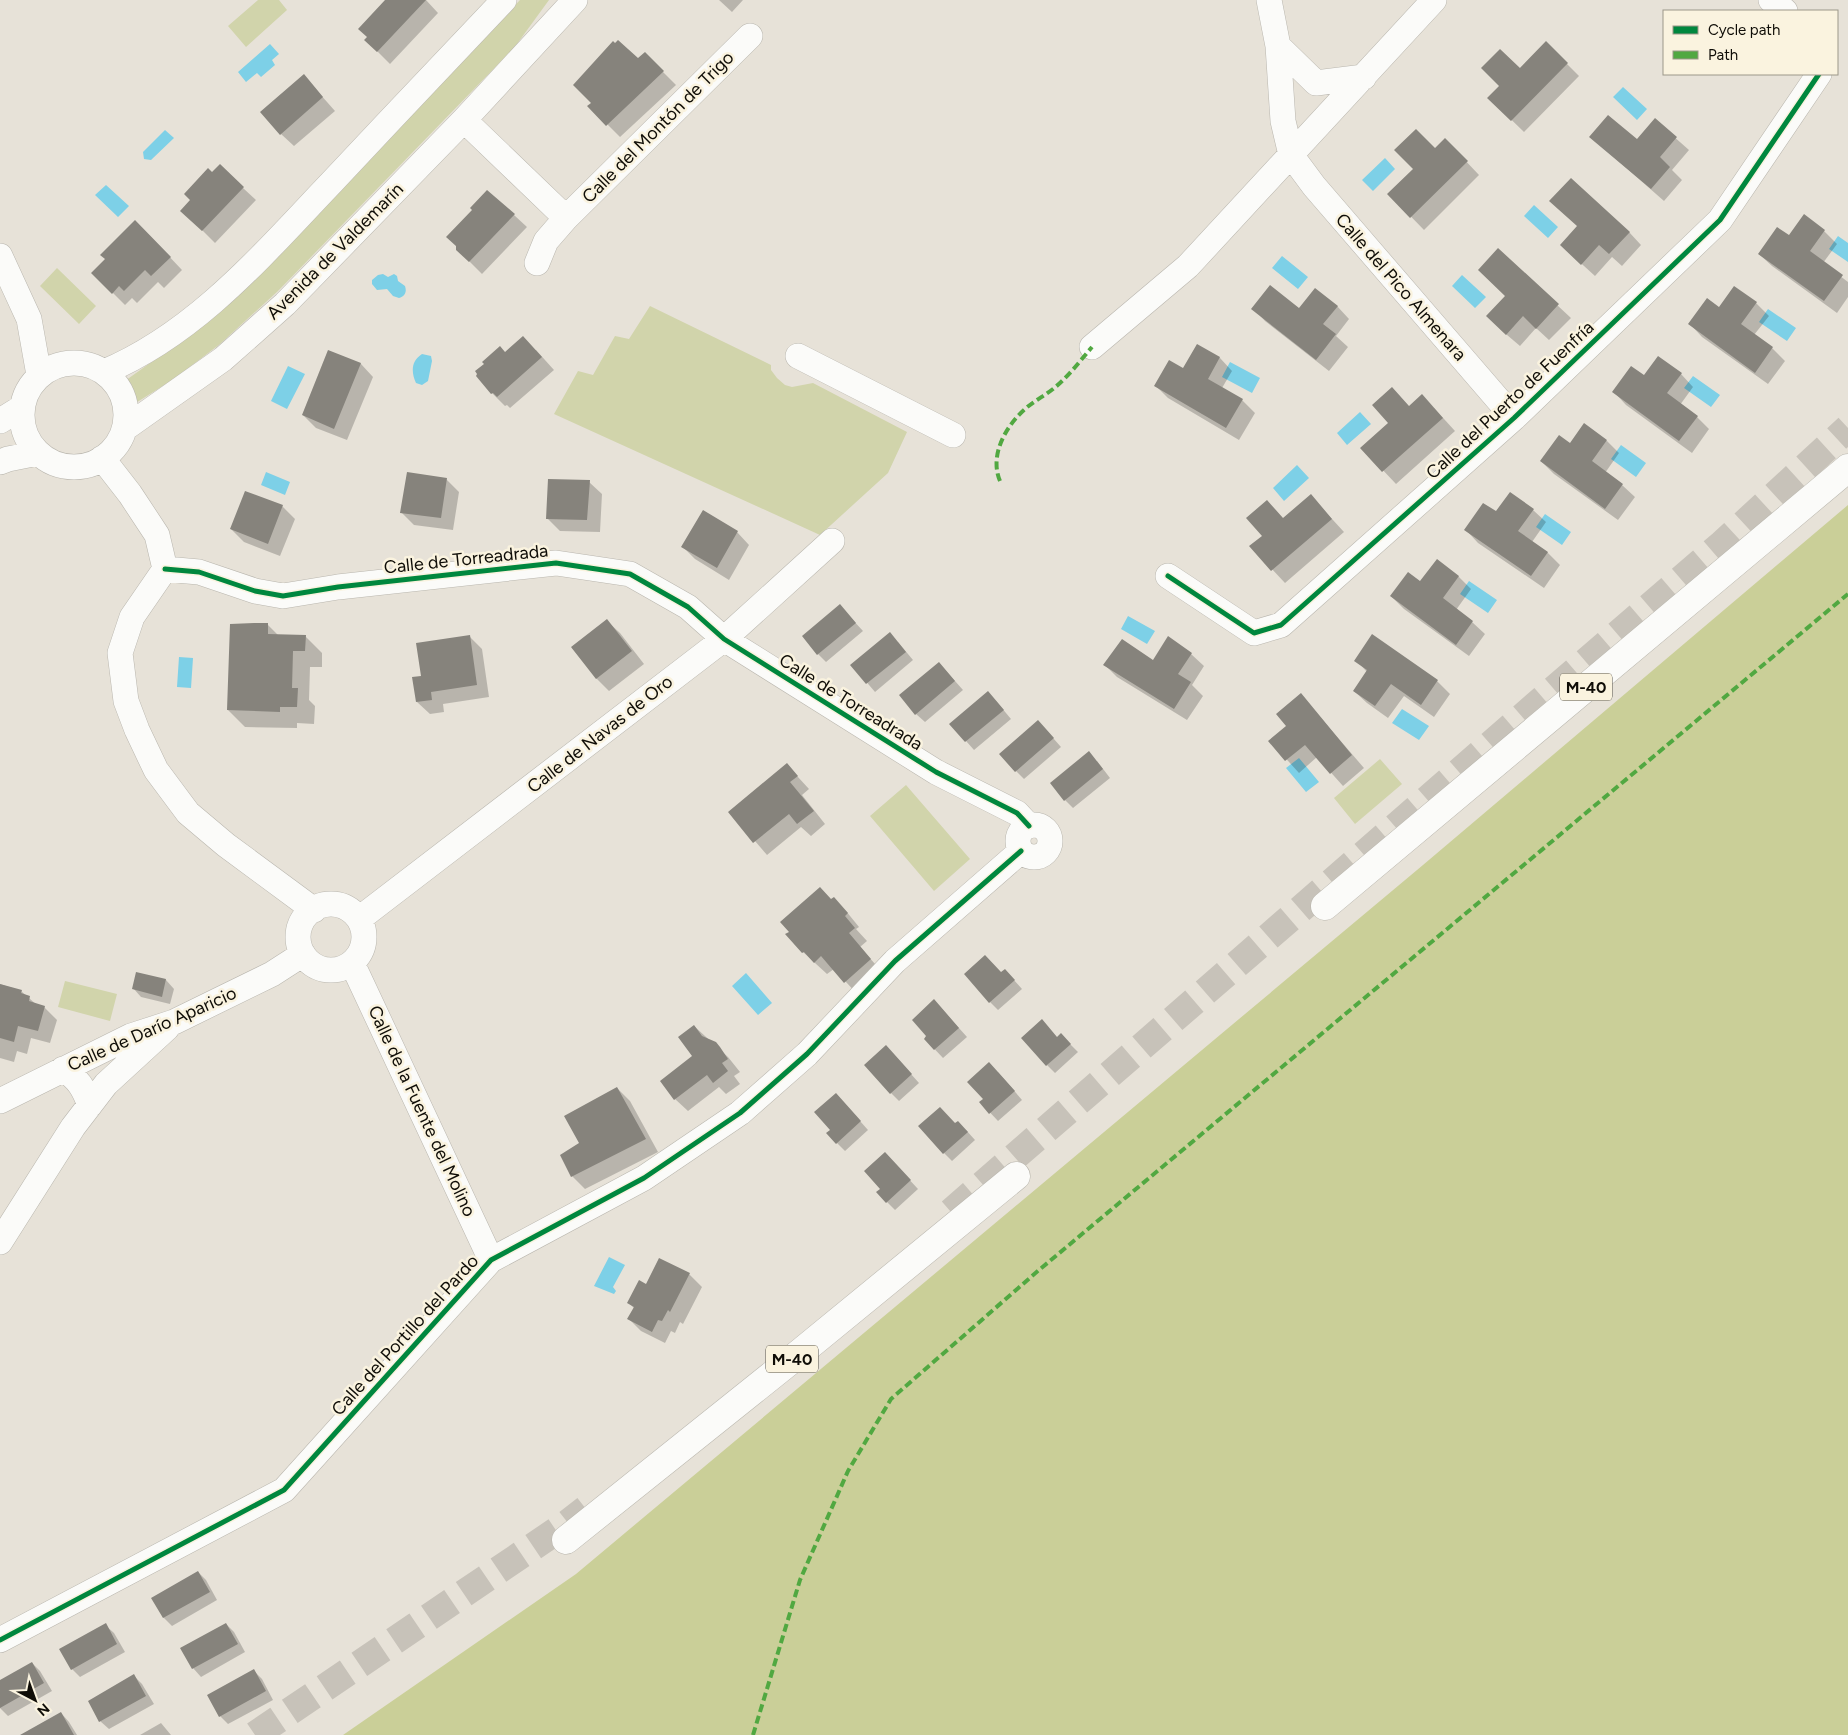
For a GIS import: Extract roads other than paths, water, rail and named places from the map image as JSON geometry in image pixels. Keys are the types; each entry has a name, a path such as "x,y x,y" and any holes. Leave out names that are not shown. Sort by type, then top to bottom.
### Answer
{"highway":[{"name":"M-40","path":"1325,906 1848,468"},
{"name":"M-40","path":"566,1540 801,1352 1016,1176"}],"street":[{"path":"104,372 128,362 191,321 252,266 504,0"},
{"name":"Avenida de Valdemarín","path":"528,51 560,0"},
{"name":"Avenida de Valdemarín","path":"124,429 223,359 285,304 464,120 575,0"},
{"path":"1269,0 1278,46 1283,121 1291,155"},
{"path":"1092,346 1188,266 1434,0"},
{"path":"1771,0 1784,10"},
{"name":"Calle del Montón de Trigo","path":"537,262 546,241 566,218 750,36"},
{"path":"1278,46 1316,83 1364,77"},
{"name":"Calle del Puerto de Fuenfría","path":"1168,576 1254,633 1282,625 1514,418 1720,220 1818,75"},
{"path":"464,120 566,218"},
{"name":"Calle del Pico Almenara","path":"1291,155 1314,186 1514,418"},
{"path":"0,256 29,319 39,375"},
{"path":"29,319 68,362"},
{"path":"798,356 953,435"},
{"path":"68,362 84,363 104,372 118,387 126,412 124,429 116,445 102,458 88,465 68,467 52,462 38,453 24,431 21,408 27,390 39,375 52,367 68,362"},
{"path":"0,421 21,408"},
{"path":"0,462 38,453"},
{"path":"102,458 130,494 157,536 165,569 132,617 120,653 126,701 137,730 156,770 188,813 226,845 314,910"},
{"name":"Calle de Navas de Oro","path":"359,919 724,639 832,541"},
{"name":"Calle de Torreadrada","path":"165,569 199,572 255,591 283,596 338,587 556,563 630,574 688,607 724,639 936,772 1017,813 1029,826 1034,825 1048,832 1050,843 1045,852 1036,857 1030,857 1021,851"},
{"name":"Calle del Portillo del Pardo","path":"0,1640 284,1490 491,1260 644,1178 740,1113 808,1054 895,961 1021,851"},
{"path":"341,905 352,910 359,919 365,937 359,956 352,963 343,968 331,970 320,968 310,963 303,954 299,944 298,932 302,922 319,906 341,905"},
{"name":"Calle de Darío Aparicio","path":"0,1101 131,1036 174,1022 272,974 303,954"},
{"name":"Calle de la Fuente del Molino","path":"352,963 491,1260"},
{"path":"0,1242 73,1128 106,1084 174,1022"},
{"path":"90,1056 106,1084"},
{"path":"63,1069 76,1078 83,1087 90,1105"}],"water":[{"path":"270,44 279,54 272,60 275,65 261,77 257,73 246,82 238,72"},
{"path":"1623,87 1647,109 1637,120 1613,97"},
{"path":"165,130 174,138 151,160 144,159 143,152"},
{"path":"1385,158 1395,169 1373,191 1362,180"},
{"path":"106,185 129,206 118,217 95,195"},
{"path":"1534,205 1558,227 1548,238 1524,216"},
{"path":"1838,236 1848,243 1848,262 1829,249"},
{"path":"1282,256 1308,277 1298,289 1272,268"},
{"path":"383,274 388,277 394,274 397,276 398,281 405,286 405,294 399,298 393,296 387,289 377,290 372,284 372,280 378,275"},
{"path":"1462,275 1486,297 1475,308 1452,286"},
{"path":"1768,309 1796,328 1787,341 1759,322"},
{"path":"422,354 431,356 432,361 428,381 422,385 416,383 413,367 418,357"},
{"path":"1230,362 1260,378 1252,393 1222,377"},
{"path":"288,366 305,374 287,409 271,401"},
{"path":"1693,376 1720,395 1711,407 1684,388"},
{"path":"1360,412 1371,424 1347,445 1337,433"},
{"path":"1621,445 1646,463 1636,477 1611,459"},
{"path":"1297,465 1309,478 1284,501 1273,488"},
{"path":"266,472 290,482 285,495 261,485"},
{"path":"1545,514 1571,532 1562,545 1536,527"},
{"path":"1469,581 1497,600 1488,613 1460,594"},
{"path":"1128,616 1155,631 1147,644 1121,629"},
{"path":"179,657 193,658 191,688 177,687"},
{"path":"1402,709 1429,726 1419,740 1392,723"},
{"path":"1299,758 1319,782 1306,792 1286,768"},
{"path":"746,973 772,1003 758,1015 732,986"},
{"path":"609,1257 625,1265 613,1287 616,1291 614,1294 594,1286"}],"tunnel":[{"path":"951,1212 1722,544 1848,428"},
{"path":"255,1735 586,1509"}]}
